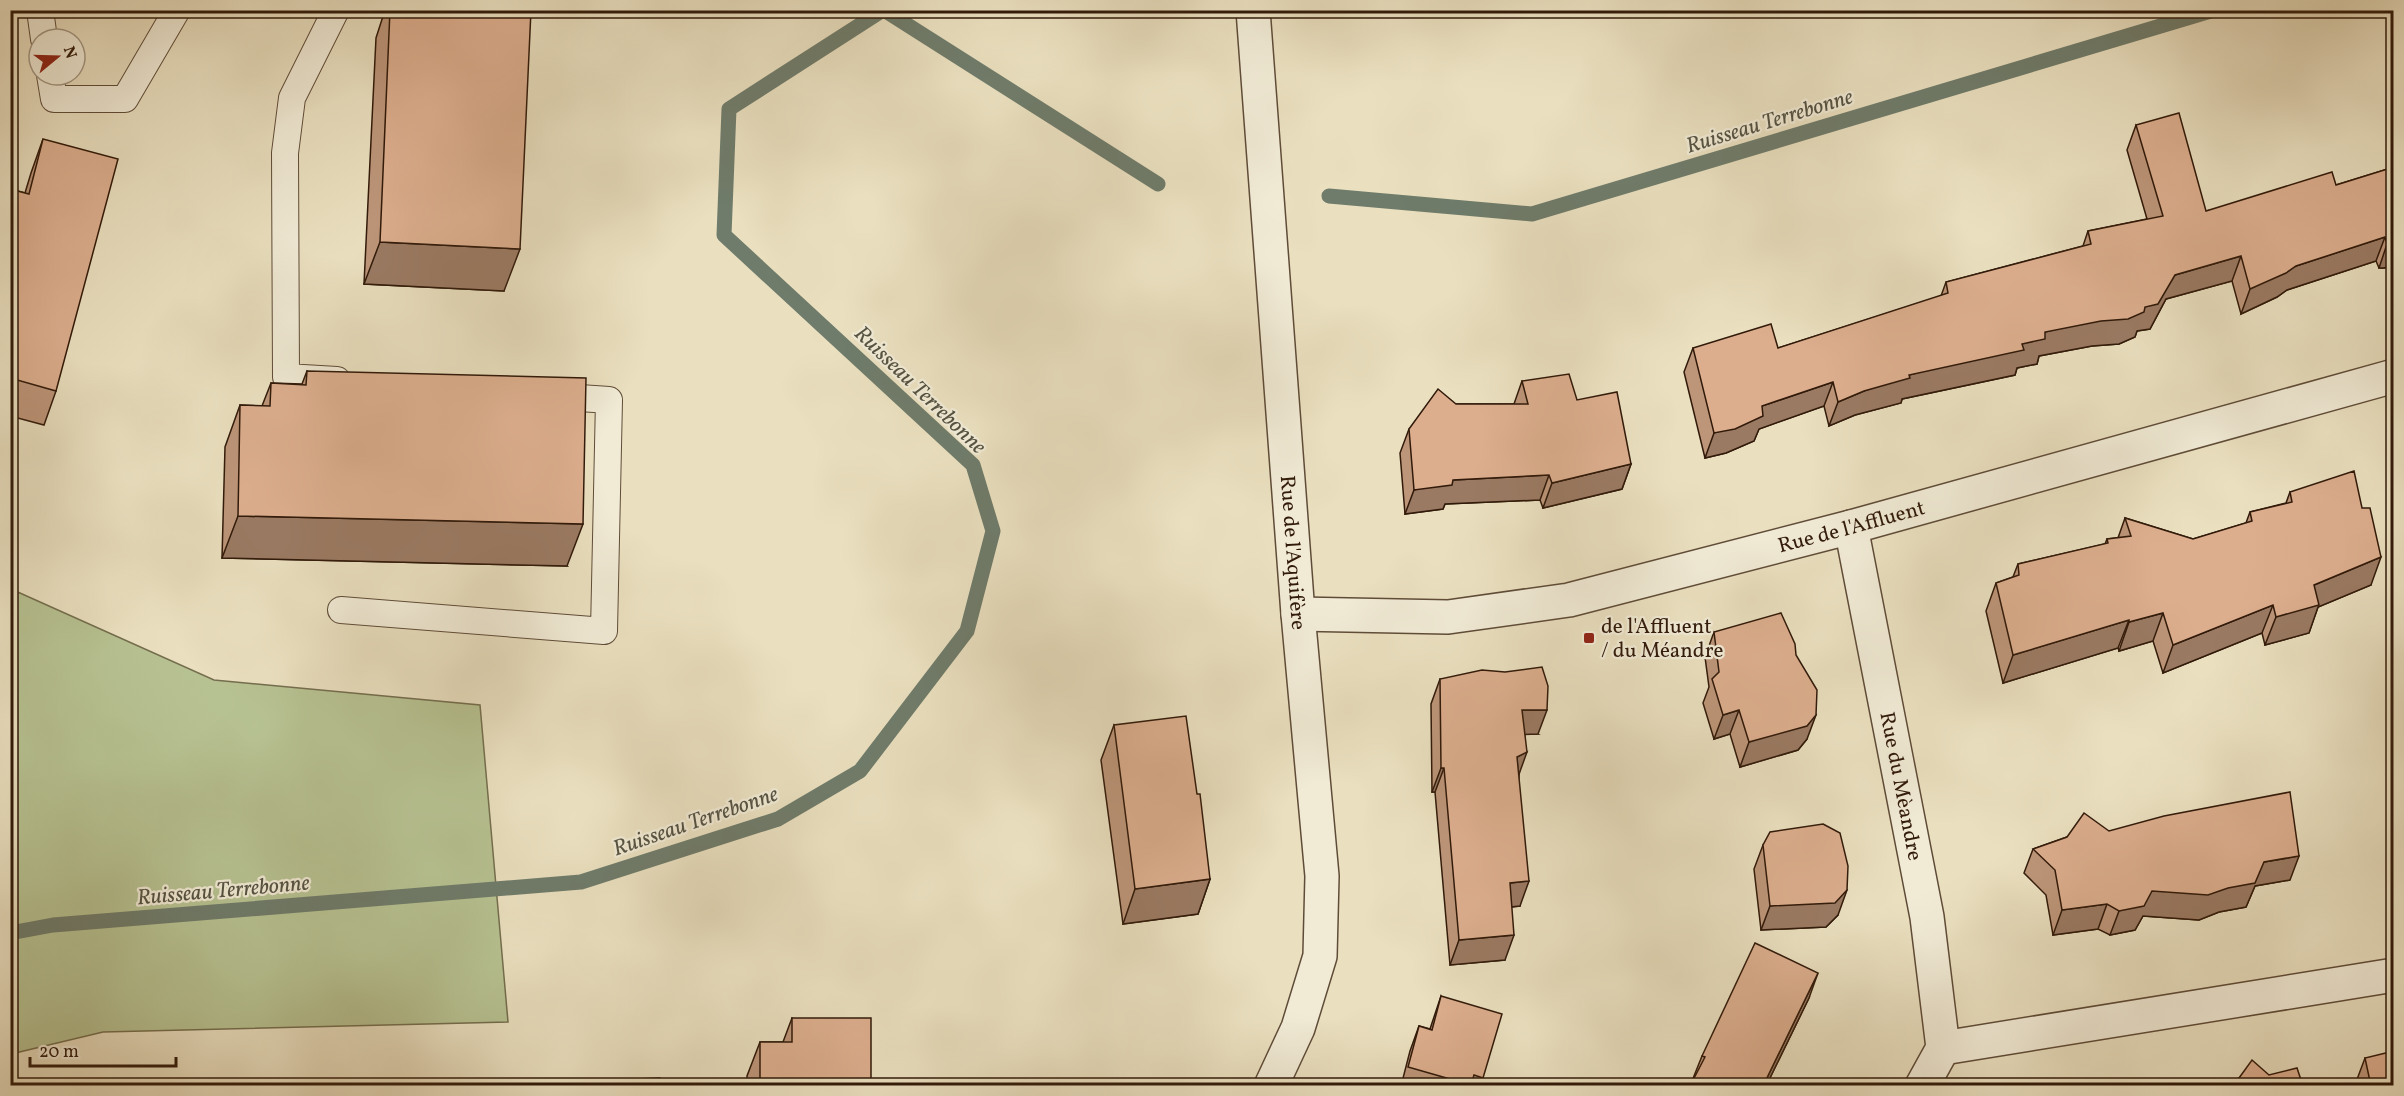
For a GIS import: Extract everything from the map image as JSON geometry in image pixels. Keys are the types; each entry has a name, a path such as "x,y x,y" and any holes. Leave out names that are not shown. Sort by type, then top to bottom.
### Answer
{"street":[{"name":"Rue de l'Aquifère","path":"1253,10 1298,614 1322,876 1320,956 1298,1028 1271,1086"},
{"name":"Rue de l'Affluent","path":"1298,614 1448,617 1569,600 1851,527 2394,376"},
{"name":"Rue du Mèandre","path":"1851,527 1927,917 1943,1048"},
{"path":"1922,1086 1943,1048 2394,975"}],"lane":[{"path":"40,10 42,27"},
{"path":"52,87 54,99 125,99 177,10"},
{"path":"336,10 292,98 285,153 286,377 355,382"},
{"path":"341,610 604,631 609,400 528,394"}],"green space":[{"path":"11,589 214,680 480,705 508,1022 103,1032 11,1054"}],"building":[{"path":"390,10 531,10 520,249 380,242"},
{"path":"2179,113 2206,211 2332,172 2336,185 2394,167 2394,243 2387,244 2385,237 2296,266 2250,289 2241,256 2175,275 2158,304 2145,307 2144,312 2128,319 2101,321 2045,332 2045,339 2022,344 2024,350 1909,375 1910,378 1864,391 1838,402 1833,382 1762,406 1763,416 1735,429 1714,433 1693,348 1771,324 1778,348 1948,293 1946,282 2091,244 2088,231 2163,216 2136,125"},
{"path":"43,139 118,159 56,391 10,378 10,189 29,194"},
{"path":"307,371 586,378 583,524 238,516 240,405 270,406 271,383 306,385"},
{"path":"1569,374 1577,400 1617,392 1631,464 1552,483 1549,475 1453,480 1452,485 1414,490 1409,429 1438,389 1456,404 1528,404 1522,381"},
{"path":"2354,471 2362,508 2370,508 2381,557 2314,585 2319,605 2276,617 2273,605 2173,645 2163,613 2129,622 2129,620 2013,655 1996,583 2019,575 2018,564 2108,543 2107,539 2131,536 2125,518 2193,539 2252,521 2250,512 2292,502 2290,492"},
{"path":"1781,613 1795,644 1796,655 1817,690 1816,715 1807,726 1749,742 1739,710 1723,715 1712,679 1719,672 1714,632"},
{"path":"1542,667 1548,686 1547,710 1522,710 1527,752 1517,757 1529,881 1510,883 1514,935 1459,940 1444,768 1441,768 1440,679 1482,670 1505,672"},
{"path":"1186,716 1197,794 1200,794 1210,879 1135,889 1114,725"},
{"path":"2290,792 2299,856 2264,862 2255,883 2228,888 2208,895 2152,891 2144,906 2119,911 2107,904 2062,910 2055,870 2033,849 2067,837 2084,813 2109,831 2164,816"},
{"path":"1823,824 1840,833 1848,866 1847,890 1835,903 1770,906 1763,845 1770,832"},
{"path":"1755,943 1818,973 1763,1086 1690,1086 1705,1057 1702,1056"},
{"path":"1441,996 1502,1014 1483,1078 1474,1075 1471,1085 1408,1067 1419,1026 1432,1030"},
{"path":"792,1018 871,1018 871,1086 760,1086 760,1042 792,1042"},
{"path":"2394,1051 2394,1086 2371,1086 2365,1058"},
{"path":"2252,1060 2269,1075 2297,1068 2303,1086 2224,1086 2224,1083 2239,1078"},
{"path":"660,1078 660,1086 610,1086 610,1080"}],"waterway":[{"name":"Ruisseau Terrebonne","path":"10,933 53,925 581,882 778,819 860,771 967,631 993,531 973,465 724,235 729,109 883,10"},
{"name":"Ruisseau Terrebonne","path":"884,10 1158,184"},
{"name":"Ruisseau Terrebonne","path":"1329,196 1532,214 2214,10"}],"place":[{"name":"de l'Affluent / du Méandre","path":"1589,638"}]}
